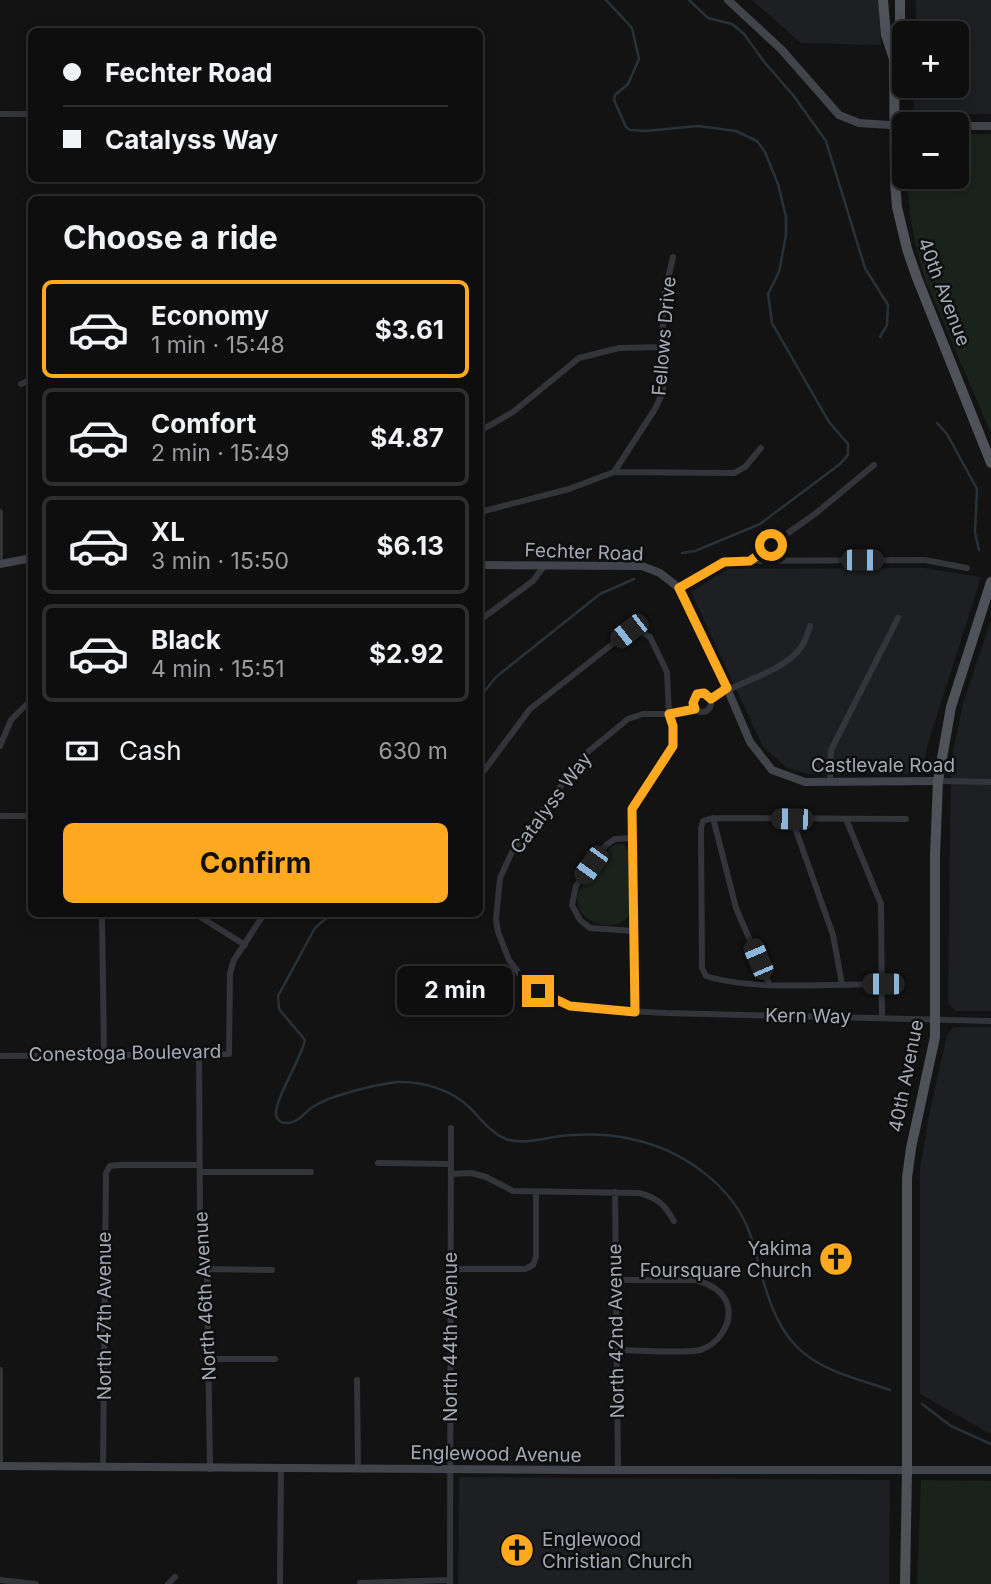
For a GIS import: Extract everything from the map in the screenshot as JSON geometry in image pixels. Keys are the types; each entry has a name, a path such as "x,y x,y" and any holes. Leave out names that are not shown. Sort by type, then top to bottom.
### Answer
{"main road":[{"path":"883,0 886,36 892,53"},
{"path":"900,0 900,21"},
{"name":"40th Avenue","path":"898,189 897,207 907,249 991,463"},
{"name":"40th Avenue","path":"905,1584 906,1178 935,1037 935,855 938,781 951,707 991,582"}],"street":[{"path":"728,0 781,49 839,115 859,123 892,125"},
{"path":"0,114 28,114"},
{"path":"969,126 991,126"},
{"name":"Fellows Drive","path":"614,472 660,401 663,392 663,301 673,257"},
{"path":"483,428 513,412 579,358 631,346 664,346"},
{"path":"22,384 28,381"},
{"path":"483,511 569,489 614,472 734,473 745,467 761,448"},
{"path":"750,561 874,465"},
{"path":"0,512 0,561 28,558"},
{"path":"679,588 724,562 925,560 967,568"},
{"name":"Fechter Road","path":"483,565 642,566 660,573 679,588"},
{"path":"483,618 533,581 545,565"},
{"name":"Castlevale Road","path":"679,588 750,743 772,770 805,782 991,782"},
{"path":"830,782 831,750 898,618"},
{"name":"Catalyss Way","path":"711,699 727,688 789,660 804,643 810,626"},
{"path":"483,772 530,709 629,631 647,633 667,672 673,746 632,809 635,1012"},
{"name":"Catalyss Way","path":"666,1013 570,1006 554,1000 525,981 509,960 498,932 496,895 500,878 512,852 584,755 628,719 643,714 669,714 695,709 706,711 712,705 711,699 704,693 697,694 693,703 695,709"},
{"path":"0,746 11,720 28,703"},
{"path":"0,816 28,816"},
{"path":"713,818 736,908 769,984"},
{"path":"883,984 769,984 721,981 706,976 702,968 701,828 703,821 713,818 906,819"},
{"path":"792,819 833,935 842,984"},
{"path":"846,819 881,904 882,1017"},
{"path":"632,838 615,839 606,845 576,886 572,905 580,920 590,928 634,931"},
{"path":"102,917 104,1055"},
{"path":"201,917 245,945"},
{"name":"Conestoga Boulevard","path":"0,1056 229,1054 230,973 234,960 262,917"},
{"name":"Kern Way","path":"666,1013 991,1021"},
{"path":"199,1054 200,1168 311,1172"},
{"name":"North 44th Avenue","path":"450,1582 451,1128"},
{"path":"378,1163 451,1164"},
{"name":"North 47th Avenue","path":"103,1467 105,1179 110,1166 200,1168"},
{"name":"North 46th Avenue","path":"200,1168 200,1228 207,1269 210,1469"},
{"path":"451,1174 471,1173 486,1177 513,1191 639,1193 655,1197 664,1203 674,1221"},
{"path":"451,1269 525,1269 533,1265 537,1257 536,1192"},
{"name":"North 42nd Avenue","path":"615,1192 618,1470"},
{"path":"207,1269 272,1270"},
{"path":"616,1280 696,1280 715,1288 728,1307 725,1329 717,1339 698,1350 617,1350"},
{"path":"209,1359 275,1359"},
{"path":"0,1370 0,1466"},
{"path":"357,1380 358,1468"},
{"name":"Englewood Avenue","path":"0,1466 210,1469 991,1470"},
{"path":"280,1584 281,1468"},
{"path":"168,1584 175,1577"},
{"path":"0,1580 36,1584"},
{"path":"360,1583 450,1582"}],"shaded area":[{"path":"752,0 880,0 881,45 801,43"},
{"path":"916,0 991,0 991,114 914,111 913,98 969,98 969,21 916,21"},
{"path":"969,134 991,134 991,433 926,282 915,243 908,189 969,189"},
{"path":"925,568 981,577 927,747 923,771 918,774 809,774 787,768 763,747 691,592 728,569"},
{"path":"991,620 991,1011 956,1011 948,1003 951,761 963,703"},
{"path":"623,844 628,850 629,914 623,921 605,925 587,918 581,911 579,892 611,847"},
{"path":"954,1027 991,1027 991,1434 920,1394 920,1169 947,1035"},
{"path":"459,1477 890,1480 889,1584 458,1584"},
{"path":"921,1480 991,1481 991,1584 917,1584"}],"waterway":[{"path":"606,0 632,28 639,59 628,84 615,95 614,100 626,127 630,130 646,131 698,126 736,131 757,141 765,152 778,184 786,217 786,235 779,272 768,294 772,323 829,422 848,444 848,455 840,464 760,524 695,551 682,553"},
{"path":"689,0 708,18 732,24 744,34 826,141 865,268 888,305 887,325 880,337"},
{"path":"937,423 947,434 977,489 975,533 979,550"},
{"path":"483,693 496,677 600,594 634,579"},
{"path":"328,917 315,928 278,996 279,1009 305,1040 278,1103 278,1120 293,1122 316,1105 344,1094 379,1085 407,1082 427,1085 455,1096 506,1139 531,1141 565,1135 602,1135 631,1139 668,1151 703,1172 718,1185 742,1216 772,1308 796,1346 828,1368 890,1390"},
{"path":"922,1404 951,1426 991,1444"}],"place":[{"name":"Yakima Foursquare Church","path":"836,1259"},
{"name":"Englewood Christian Church","path":"517,1550"}],"route":[{"path":"538,991 570,1006 635,1012 632,809 673,746 673,726 669,714 695,709 693,703 697,694 707,694 711,699 727,688 679,588 724,562 750,561 771,545"}]}
